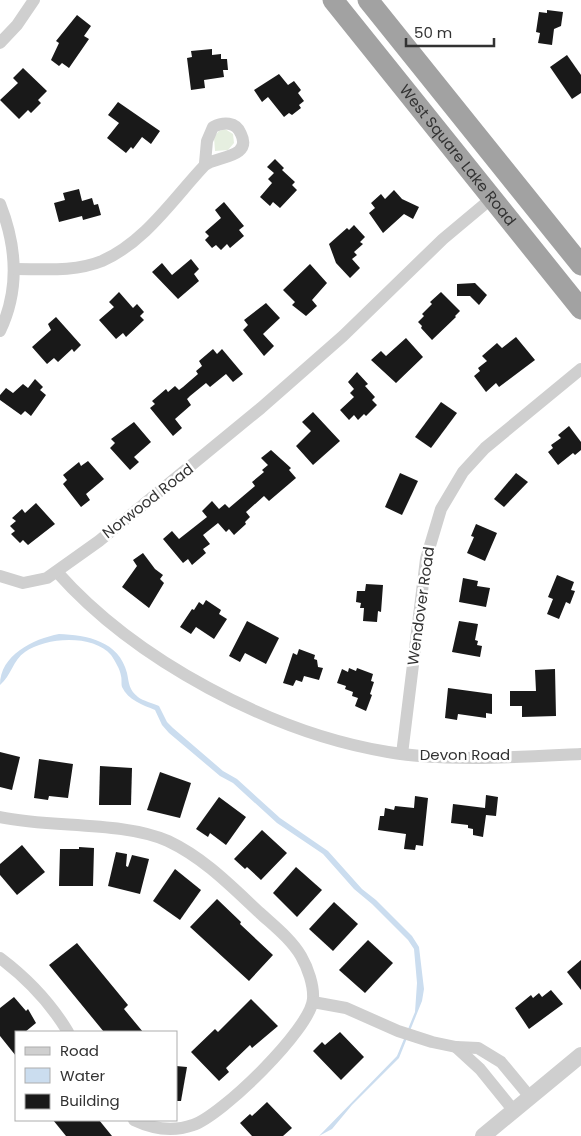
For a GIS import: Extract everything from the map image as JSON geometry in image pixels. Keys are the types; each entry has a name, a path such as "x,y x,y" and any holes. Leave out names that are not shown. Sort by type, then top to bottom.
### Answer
{"highway":[{"name":"West Square Lake Road","path":"333,0 581,310"},
{"name":"West Square Lake Road","path":"368,0 581,265"}],"street":[{"path":"0,43 18,25 34,0"},
{"path":"15,268 69,268 90,265 108,258 126,247 159,217 205,164"},
{"name":"Norwood Road","path":"0,576 23,583 35,582 57,572 178,478 248,419 342,336 443,239 492,198"},
{"path":"0,204 10,235 15,268 8,313 0,332"},
{"name":"Wendover Road","path":"402,754 426,559 441,509 452,488 474,459 496,438 581,369"},
{"name":"Devon Road","path":"57,572 78,594 110,622 201,683 280,723 349,744 402,754 460,757 581,754"},
{"path":"0,817 43,824 138,832 166,840 194,855 292,943 302,956 307,969 313,1002 309,1013 292,1039 215,1114 192,1126 169,1129 157,1128 137,1121"},
{"path":"0,958 39,991 54,1009 67,1031"},
{"path":"313,1002 346,1008 423,1040 456,1047 478,1048 501,1062 530,1097"},
{"path":"456,1047 480,1069 514,1111"},
{"path":"483,1136 581,1055"}],"green space":[{"path":"225,129 233,134 234,143 228,150 215,151 214,137 219,131"}],"water":[{"path":"59,634 91,638 109,647 123,662 130,686 138,697 159,706 167,722 223,771 237,779 280,818 328,851 362,889 376,900 412,936 419,947 424,989 422,1001 399,1058 352,1105 332,1129 319,1136 397,1056 415,1012 417,983 414,949 408,940 354,889 323,854 277,823 233,783 220,776 169,733 162,725 155,710 136,702 128,695 122,687 117,665 111,655 103,648 81,641 69,640 45,643 21,655 0,685 1,674 6,665 20,650 29,644"}],"building":[{"path":"547,10 563,12 561,26 554,29 552,45 538,43 540,33 536,32 539,12 547,13"},
{"path":"77,15 91,26 84,36 89,39 69,68 62,63 59,66 51,60 59,43 56,41"},
{"path":"212,49 212,55 221,54 221,59 227,59 228,70 223,70 224,77 204,80 205,88 191,90 187,58 192,57 191,51"},
{"path":"567,55 581,75 581,93 572,99 550,67"},
{"path":"23,68 47,91 38,100 41,103 31,113 28,110 19,119 0,100 18,83 13,78"},
{"path":"279,74 288,85 294,81 301,90 298,93 304,101 299,105 301,108 292,115 289,113 284,117 268,97 262,102 254,90"},
{"path":"118,102 160,131 151,144 142,137 133,149 131,147 126,153 107,138 119,123 108,115"},
{"path":"275,159 284,168 282,170 295,182 292,185 297,190 280,208 273,202 270,206 260,197 272,183 268,179 274,173 267,167"},
{"path":"79,189 82,201 92,198 94,205 98,204 101,215 83,220 82,216 59,222 54,203 65,200 63,193"},
{"path":"394,190 402,199 419,207 413,219 404,214 383,233 369,213 375,208 371,203 381,194 385,199"},
{"path":"224,202 244,226 239,230 244,236 230,248 227,244 221,250 216,245 212,248 205,240 209,236 205,232 221,218 215,210"},
{"path":"354,225 365,237 360,242 363,244 354,252 357,255 352,259 360,268 350,278 336,263 329,244 347,228 349,230"},
{"path":"191,259 199,269 194,274 199,281 178,299 152,272 162,263 172,275"},
{"path":"310,264 327,283 312,300 317,306 306,316 292,305 295,302 283,290"},
{"path":"475,283 487,295 479,305 470,296 457,296 457,284"},
{"path":"119,292 133,308 137,304 144,312 140,316 144,320 126,337 123,333 116,339 99,320 114,307 109,302"},
{"path":"441,292 460,311 432,340 418,322 424,316 422,314 432,304 430,302"},
{"path":"266,303 280,318 263,334 274,346 264,356 243,330 248,325 244,320"},
{"path":"56,317 81,345 74,352 72,349 58,362 54,358 47,364 32,347 51,330 48,324"},
{"path":"516,337 535,360 499,387 496,383 486,392 474,376 480,371 478,368 487,361 482,356 497,343 502,348"},
{"path":"406,338 423,357 396,383 371,360 381,351 386,356"},
{"path":"213,349 217,354 222,349 243,374 233,382 226,374 210,387 206,383 190,396 187,399 191,405 175,419 182,428 173,436 150,408 155,404 152,401 166,389 168,392 175,386 179,390 183,387 198,374 196,371 202,366 199,361"},
{"path":"357,372 368,384 365,386 375,397 372,400 377,405 366,416 364,414 358,420 354,415 349,420 340,410 354,397 350,393 354,389 348,382"},
{"path":"35,379 43,387 40,390 46,395 31,416 25,411 21,415 0,400 0,395 6,388 13,393 23,384 28,388"},
{"path":"441,402 457,413 431,448 415,437"},
{"path":"313,412 340,441 313,465 296,446 311,431 302,422"},
{"path":"134,422 151,442 134,457 139,462 130,470 110,448 115,443 111,439"},
{"path":"569,426 581,442 581,450 575,455 573,453 558,465 548,452 553,448 551,445 561,438 558,435"},
{"path":"271,450 291,468 289,470 296,478 269,501 264,496 246,512 250,517 245,522 246,524 234,535 229,529 226,532 218,523 203,535 210,544 203,549 206,553 192,565 188,559 183,563 163,539 172,531 179,539 207,517 202,511 212,501 219,509 225,504 229,508 255,486 252,482 264,472 262,470 268,465 261,458"},
{"path":"88,461 104,479 86,494 90,500 81,507 63,484 67,480 63,475 79,462 81,466"},
{"path":"400,473 418,481 402,515 385,507"},
{"path":"516,473 528,482 504,507 494,499"},
{"path":"36,503 55,524 28,545 23,540 20,543 11,534 15,531 10,526 16,521 12,518 22,509 25,513"},
{"path":"476,524 497,533 485,561 467,553 474,537 471,536"},
{"path":"143,553 155,569 163,575 160,579 164,583 149,608 122,587 137,566 133,560"},
{"path":"557,575 574,582 571,590 575,591 570,604 566,602 559,619 547,614 553,599 548,597"},
{"path":"463,578 478,581 477,586 490,588 486,607 459,602"},
{"path":"366,584 383,585 381,612 378,611 377,622 363,621 364,608 360,608 361,603 356,602 357,591 365,591"},
{"path":"206,600 221,610 219,614 227,619 214,639 196,627 191,634 180,627 192,609 194,610 199,602 203,605"},
{"path":"247,621 279,638 266,664 245,653 240,662 229,656"},
{"path":"459,621 478,624 475,640 478,641 477,645 482,646 480,657 452,652"},
{"path":"299,649 315,655 314,659 317,660 318,667 323,668 319,680 304,676 302,682 296,680 293,686 283,683 293,653 297,655"},
{"path":"349,668 356,671 357,668 373,674 371,681 374,682 370,694 372,695 366,711 355,706 358,698 352,696 353,692 345,689 346,686 337,683 342,669 348,672"},
{"path":"555,669 556,716 522,717 522,706 510,706 510,691 536,691 535,670"},
{"path":"448,688 492,694 492,714 486,713 486,718 458,714 457,720 445,718"},
{"path":"0,752 20,757 12,790 0,787"},
{"path":"39,759 73,764 68,798 49,796 48,800 34,798"},
{"path":"100,766 132,768 131,805 99,805"},
{"path":"160,772 191,783 180,818 147,810"},
{"path":"486,795 498,797 496,816 486,815 483,837 473,835 473,829 468,828 468,825 451,823 453,804 485,808"},
{"path":"415,796 428,798 423,846 416,845 415,850 404,849 406,834 378,830 380,816 384,816 385,808 394,810 395,806 414,808"},
{"path":"219,797 246,817 226,845 210,833 208,837 196,829"},
{"path":"262,830 287,853 261,880 247,867 245,869 234,859"},
{"path":"22,845 45,872 17,895 0,875 0,864"},
{"path":"79,847 94,848 93,886 59,886 60,849 79,849"},
{"path":"116,852 127,854 126,866 128,867 132,855 149,859 140,894 108,886"},
{"path":"296,867 322,890 297,917 273,893"},
{"path":"175,869 201,890 180,920 153,901"},
{"path":"217,899 273,955 249,981 190,927"},
{"path":"334,902 358,924 333,951 309,929"},
{"path":"368,940 393,963 365,993 339,970"},
{"path":"77,943 128,1005 124,1009 142,1031 103,1031 49,965"},
{"path":"581,960 581,990 567,972"},
{"path":"551,990 563,1004 529,1029 515,1008 531,995 533,998 539,993 542,997"},
{"path":"14,997 26,1011 28,1009 36,1023 26,1031 15,1031 15,1055 0,1036 0,1008"},
{"path":"251,999 278,1026 252,1048 250,1045 226,1068 229,1072 219,1081 191,1052 215,1029 218,1032"},
{"path":"340,1032 364,1057 341,1080 313,1051 322,1042 325,1045"},
{"path":"178,1066 187,1067 181,1101 178,1101"},
{"path":"267,1102 292,1128 283,1136 252,1136 240,1123 250,1114 252,1116"},
{"path":"54,1121 100,1121 112,1136 66,1136"}]}
